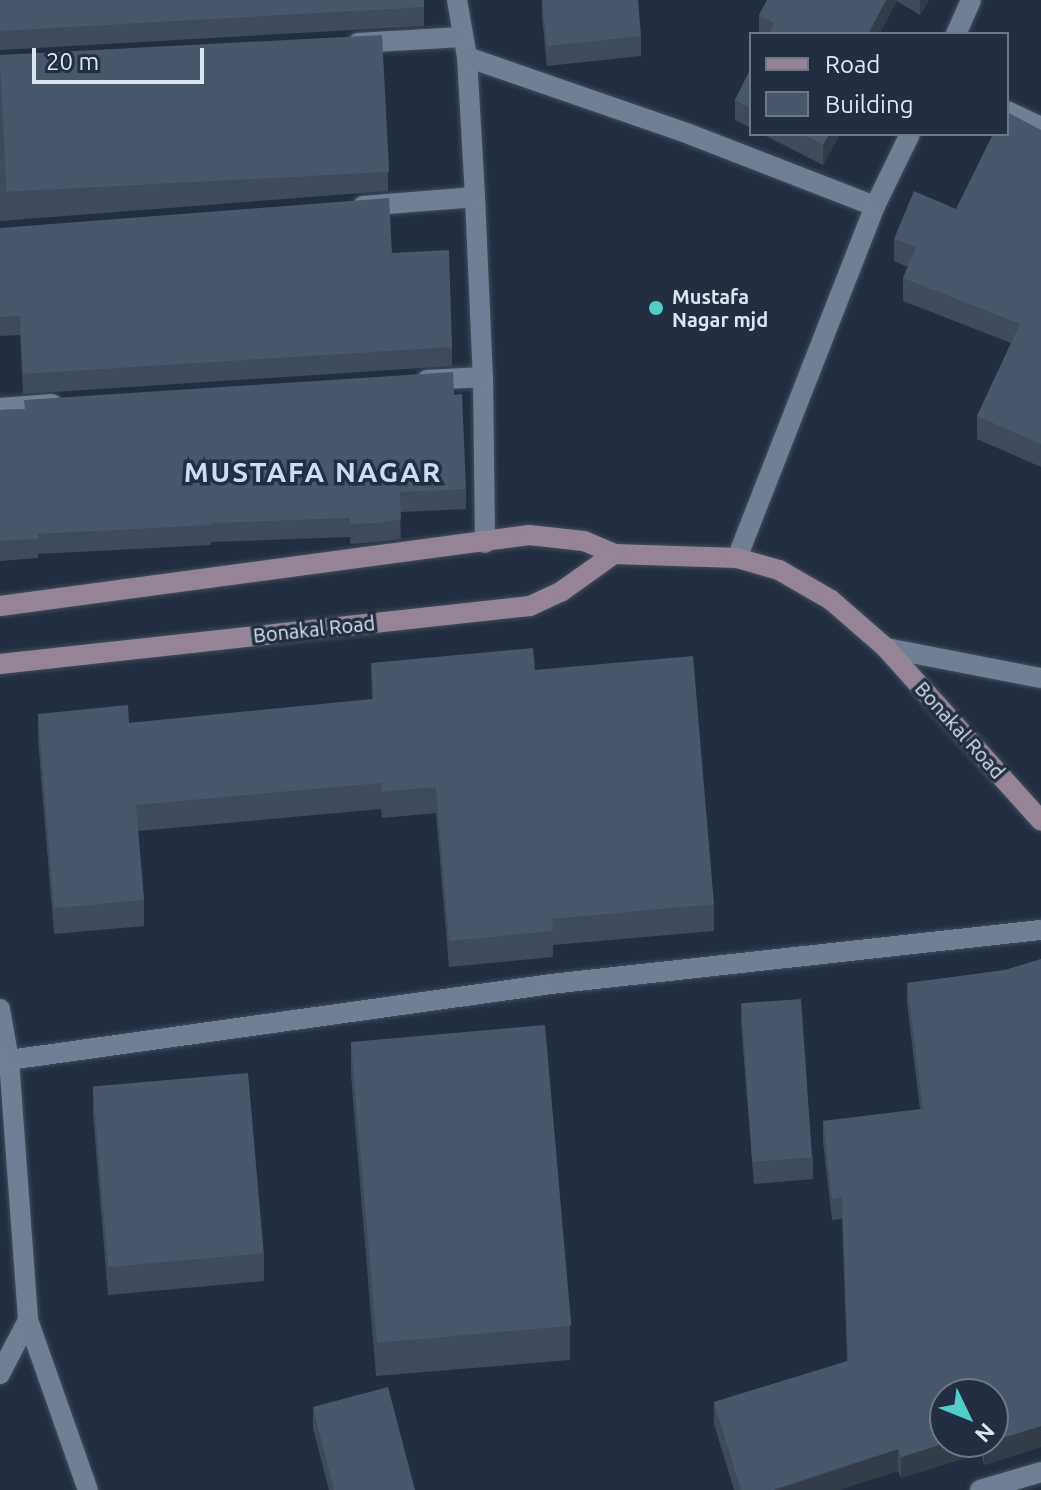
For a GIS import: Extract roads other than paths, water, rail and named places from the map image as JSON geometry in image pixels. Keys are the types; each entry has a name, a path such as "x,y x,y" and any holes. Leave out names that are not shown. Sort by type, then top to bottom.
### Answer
{"main road":[{"name":"Bonakal Road","path":"0,606 529,535 584,541 614,554 737,558 779,570 831,600 886,648 1041,821"},
{"name":"Bonakal Road","path":"0,664 530,606 562,591 614,554"}],"street":[{"path":"457,0 464,47 475,197 483,377 485,543"},
{"path":"957,32 971,0"},
{"path":"334,44 464,47 875,206"},
{"path":"1009,112 1041,127"},
{"path":"737,558 875,206 909,136"},
{"path":"348,207 475,197"},
{"path":"405,382 483,377"},
{"path":"0,408 78,403"},
{"path":"886,648 1041,678"},
{"path":"9,1060 551,984 1041,930"},
{"path":"0,1009 9,1060 28,1320 88,1490"},
{"path":"0,1374 28,1320"},
{"path":"980,1490 1041,1472"}],"place":[{"name":"Mustafa Nagar mjd","path":"656,308"}],"district":[{"name":"MUSTAFA NAGAR","path":"313,472"}]}
